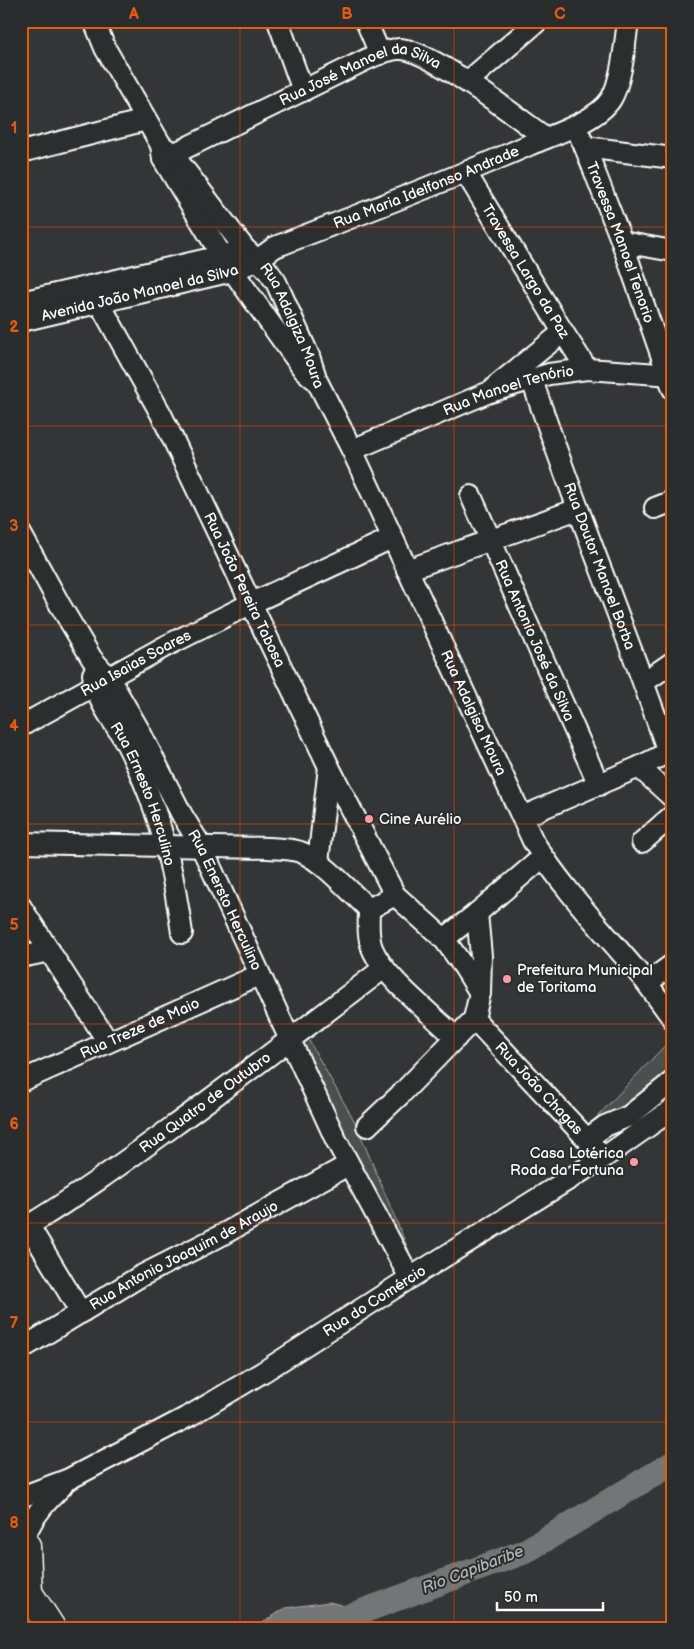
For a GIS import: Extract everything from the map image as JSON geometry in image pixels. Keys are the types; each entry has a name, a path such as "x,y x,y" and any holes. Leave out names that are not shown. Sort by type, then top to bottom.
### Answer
{"highway":[{"path":"24,1536 32,1600"}],"street":[{"path":"94,21 105,48 165,152"},
{"path":"278,21 303,91"},
{"path":"366,21 380,54"},
{"path":"467,82 538,21"},
{"name":"Rua Maria Idelfonso Andrade","path":"251,255 466,173 575,126 599,111 610,100 618,79 628,21"},
{"name":"Rua José Manoel da Silva","path":"165,152 303,91 380,54 398,49 411,50 422,54 467,82 546,138"},
{"path":"21,152 146,120"},
{"name":"Travessa Manoel Tenorio","path":"575,126 622,242 671,379"},
{"path":"585,147 673,158"},
{"name":"Rua Adalgiza Moura","path":"165,152 276,282 309,356 317,381"},
{"name":"Rua Adalgiza Moura","path":"165,152 227,263 303,369 317,381"},
{"name":"Travessa Largo da Paz","path":"466,173 563,332 588,369"},
{"path":"622,242 673,251"},
{"name":"Avenida João Manoel da Silva","path":"21,302 94,294 227,263 251,255"},
{"name":"Avenida João Manoel da Silva","path":"21,321 94,294"},
{"name":"Rua João Pereira Tabosa","path":"94,294 161,414 329,767 395,895"},
{"path":"487,393 563,332"},
{"name":"Rua Manoel Tenório","path":"352,450 487,393 549,374 588,369 671,379"},
{"name":"Rua Doutor Manoel Borba","path":"532,380 578,509 670,751"},
{"name":"Rua Adalgisa Moura","path":"317,381 352,450 533,841 543,857 647,983 673,1019"},
{"name":"Rua Antonio José da Silva","path":"471,496 599,785"},
{"path":"407,570 578,509"},
{"name":"Rua Ernesto Herculino","path":"21,534 92,660 148,791 166,846 182,934"},
{"name":"Rua Isaias Soares","path":"21,726 164,647 252,603 392,538"},
{"path":"644,682 673,662"},
{"name":"Rua Enersto Herculino","path":"102,682 139,730 178,807 201,846 348,1165 410,1278"},
{"path":"522,817 599,785 670,751"},
{"path":"318,862 329,767"},
{"path":"639,767 673,798"},
{"path":"642,842 673,815"},
{"path":"21,843 268,848 303,853 318,862 368,909 369,938 384,968 456,1038"},
{"path":"444,939 543,857"},
{"path":"368,909 395,895 444,939 480,993"},
{"path":"21,907 108,1042"},
{"path":"367,1126 401,1094 474,1018 480,993 481,956 477,913"},
{"path":"21,957 50,951"},
{"path":"647,983 673,964"},
{"name":"Rua Quatro de Outubro","path":"25,1228 58,1208 97,1180 290,1040 384,968"},
{"name":"Rua Treze de Maio","path":"21,1081 259,975"},
{"name":"Rua João Chagas","path":"474,1018 603,1158"},
{"path":"587,1139 605,1126 630,1116 673,1080"},
{"name":"Rua do Comércio","path":"69,1479 191,1415 263,1372 603,1158 673,1109"},
{"name":"Rua Antonio Joaquim de Araujo","path":"21,1349 140,1277 218,1237 348,1165"},
{"path":"25,1228 81,1313"},
{"path":"21,1497 69,1479"},
{"path":"24,1536 35,1514 69,1479"}],"shaded area":[{"path":"673,1037 673,1089 606,1139 591,1123"},
{"path":"308,1039 355,1122 409,1251 395,1259 289,1056"},
{"path":"329,1602 342,1605 357,1622 359,1628 255,1628 285,1608"}],"waterway":[{"name":"Rio Capibaribe","path":"317,1628 524,1552 673,1463"}],"place":[{"name":"Cine Aurélio","path":"369,819"},
{"name":"Prefeitura Municipal de Toritama","path":"507,979"},
{"name":"Casa Lotérica Roda da Fortuna","path":"634,1162"}]}
